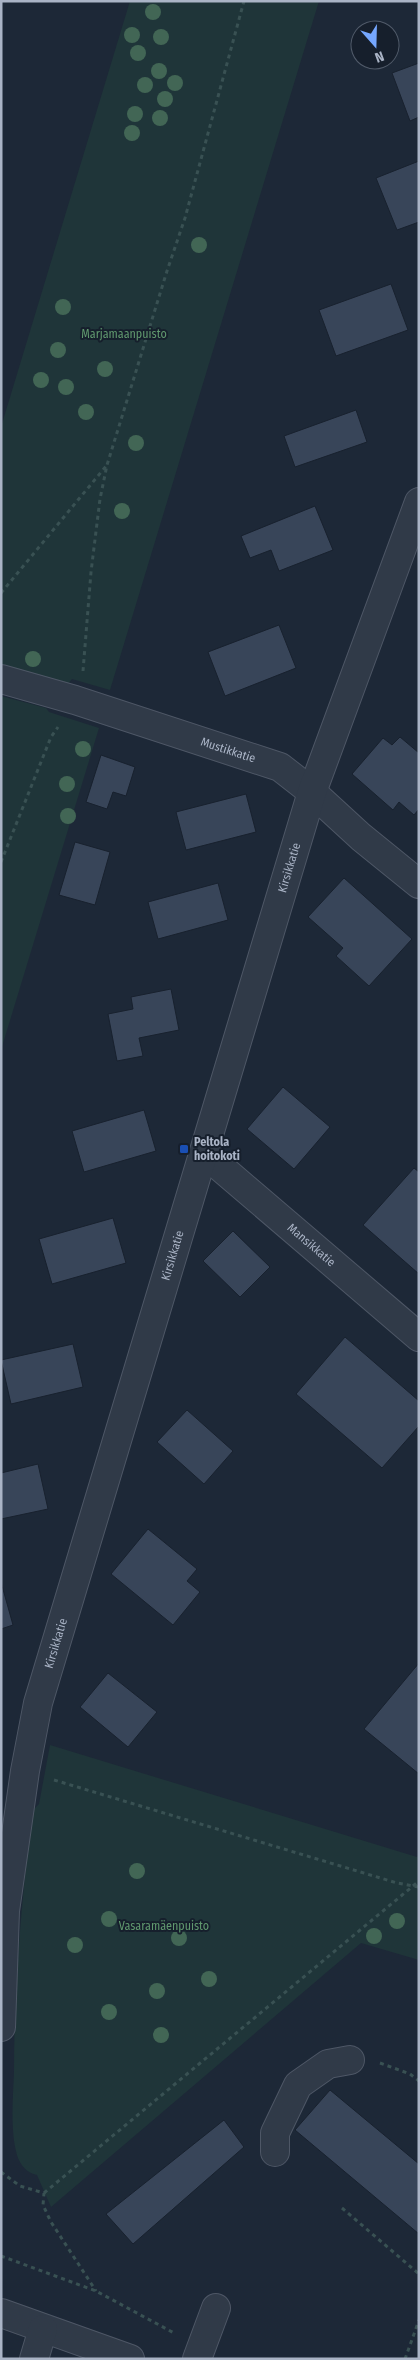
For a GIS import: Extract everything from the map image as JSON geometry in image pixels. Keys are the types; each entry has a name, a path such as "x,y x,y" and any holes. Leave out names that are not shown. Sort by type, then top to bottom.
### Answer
{"street":[{"name":"Kirsikkatie","path":"1,2027 5,1911 24,1771 38,1703 205,1154 312,792 419,502"},
{"name":"Mustikkatie","path":"1,679 75,700 280,767 419,884"},
{"name":"Mansikkatie","path":"205,1154 419,1337"},
{"path":"275,2152 275,2133 298,2085 328,2064 350,2060"},
{"path":"199,2353 216,2308"},
{"path":"1,2313 130,2359"},
{"path":"34,2359 43,2328"}],"path":[{"path":"1,862 51,737 75,700 82,673 90,572 100,499 107,465 185,218 244,1"},
{"path":"1,593 107,465"},
{"path":"24,1771 396,1883 417,1886"},
{"path":"44,2193 388,1905 417,1886 419,1881"},
{"path":"350,2060 372,2060 410,2074 419,2081"},
{"path":"1,2172 20,2186 44,2193"},
{"path":"44,2193 44,2205 51,2222 96,2291"},
{"path":"342,2208 419,2274"},
{"path":"1,2256 96,2291 199,2353"},
{"path":"405,2359 419,2320"}],"green space":[{"name":"Marjamaanpuisto","path":"130,1 319,1 110,690 72,679 66,686 1,666 1,427"},
{"path":"1,696 46,708 49,712 99,728 1,1050"},
{"name":"Vasaramäenpuisto","path":"50,1745 417,1857 419,1855 419,1960 361,1943 51,2207 37,2175 27,2170 18,2159 13,2135 15,2007 25,1876 32,1811 39,1804"}],"building":[{"path":"419,63 419,117 410,121 392,73"},
{"path":"419,161 419,222 397,230 376,178"},
{"path":"391,284 408,330 336,356 319,310"},
{"path":"356,410 367,442 295,467 284,436"},
{"path":"315,506 333,550 279,571 271,550 250,558 241,536"},
{"path":"279,625 296,668 225,696 208,652"},
{"path":"400,737 419,753 419,809 414,815 399,802 393,810 352,774 383,738 392,745"},
{"path":"101,755 135,767 126,796 113,792 107,809 86,802"},
{"path":"246,794 256,832 186,850 176,812"},
{"path":"75,842 110,852 95,905 59,895"},
{"path":"344,878 412,939 369,986 336,956 343,948 308,917"},
{"path":"218,883 228,920 158,939 148,902"},
{"path":"171,989 179,1030 139,1038 143,1056 117,1061 108,1014 133,1009 131,997"},
{"path":"283,1087 330,1127 294,1169 247,1129"},
{"path":"144,1110 156,1151 84,1172 72,1131"},
{"path":"414,1168 419,1172 419,1274 363,1225"},
{"path":"113,1218 126,1263 52,1284 39,1239"},
{"path":"233,1231 270,1267 240,1297 203,1261"},
{"path":"345,1337 419,1401 419,1426 382,1468 296,1394"},
{"path":"73,1344 83,1387 11,1404 1,1360"},
{"path":"187,1410 233,1451 204,1484 157,1442"},
{"path":"38,1464 48,1509 1,1519 1,1473"},
{"path":"148,1529 197,1569 187,1581 200,1592 173,1625 111,1574"},
{"path":"1,1582 13,1625 1,1629"},
{"path":"419,1663 419,1774 364,1729"},
{"path":"108,1673 157,1712 128,1747 80,1707"},
{"path":"330,2090 419,2164 419,2234 295,2130"},
{"path":"224,2120 244,2147 133,2244 106,2214"}],"place":[{"name":"Peltola hoitokoti","path":"184,1149"}]}
